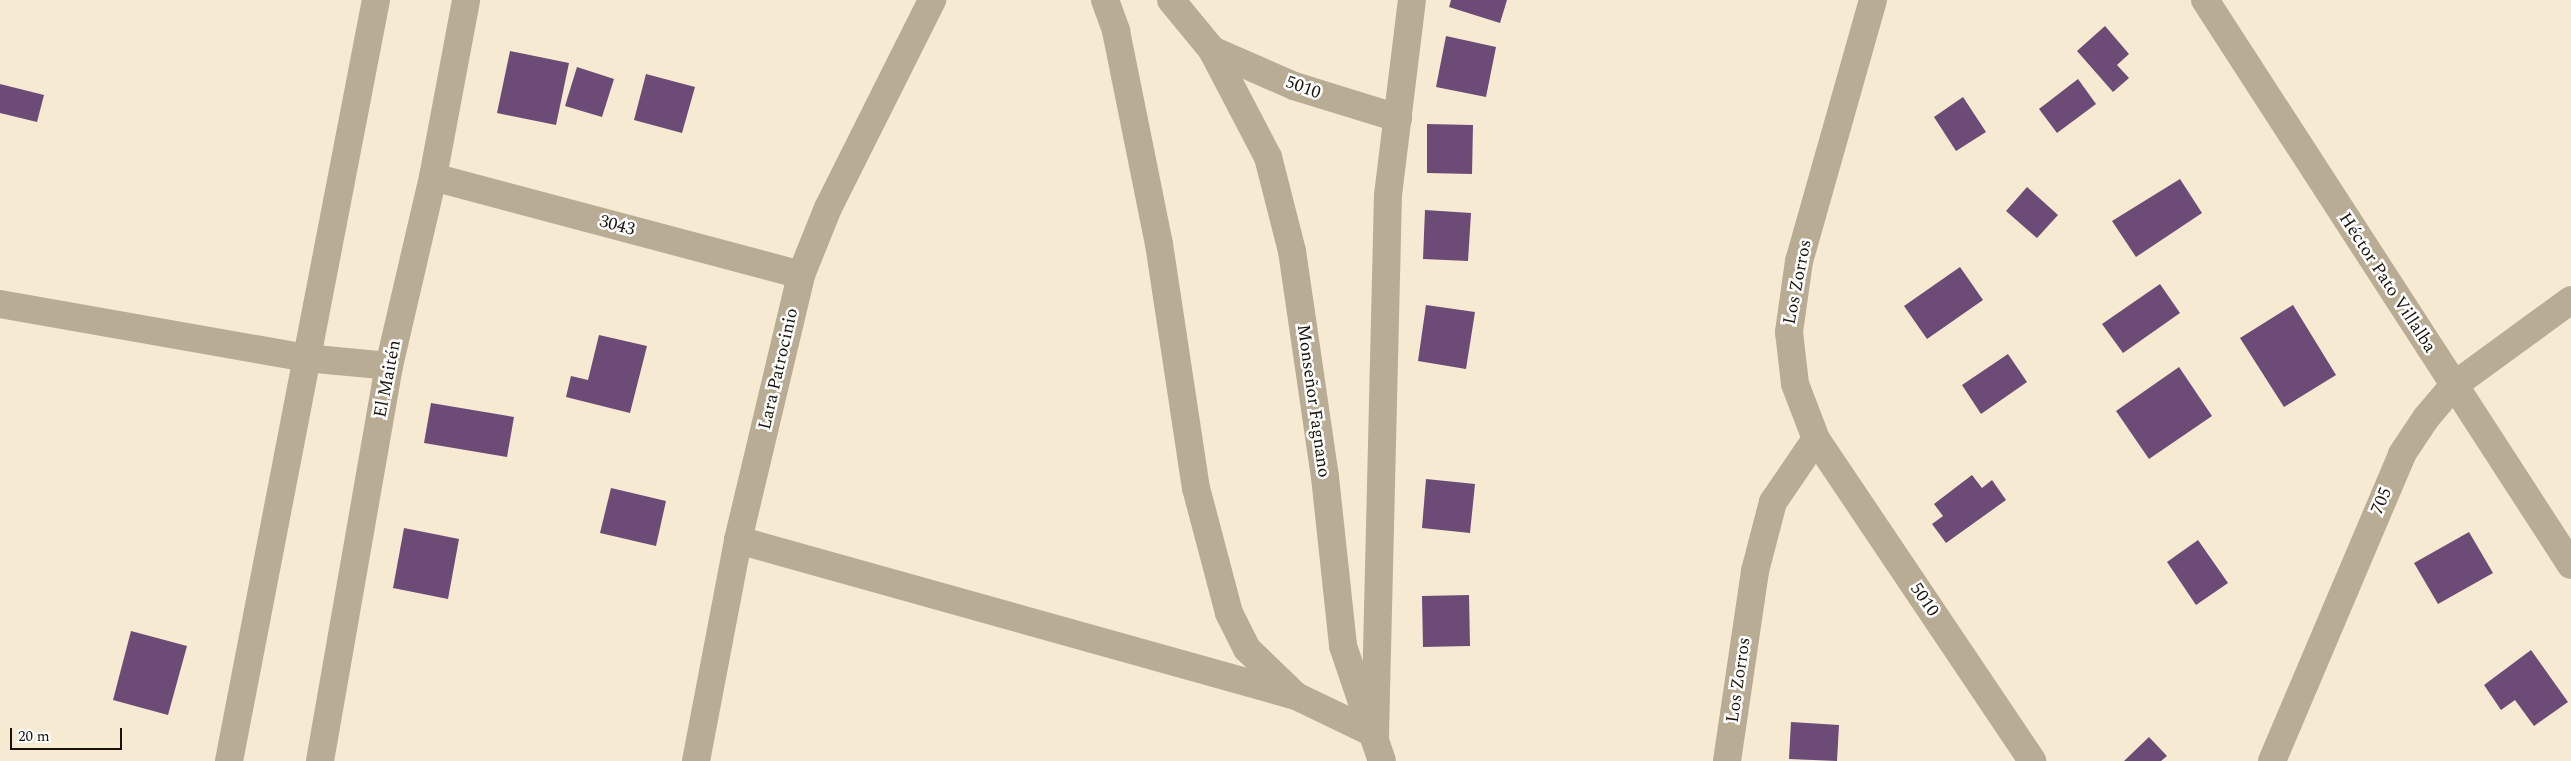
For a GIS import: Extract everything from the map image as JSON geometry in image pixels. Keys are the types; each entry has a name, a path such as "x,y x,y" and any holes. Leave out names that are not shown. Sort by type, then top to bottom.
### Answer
{"street":[{"path":"230,761 305,358 376,0"},
{"name":"El Maitén","path":"320,761 390,366 433,177 466,0"},
{"name":"Lara Patrocinio","path":"696,761 738,540 801,275 828,208 932,0"},
{"path":"1105,0 1116,31 1159,244 1196,488 1229,613 1247,649 1296,696"},
{"name":"Monseñor Fagnano","path":"1171,0 1212,50 1268,157 1292,251 1325,477 1343,646 1375,734 1382,761"},
{"path":"738,540 1296,696 1375,734 1387,215 1412,0"},
{"name":"Los Zorros","path":"1727,761 1755,571 1774,502 1816,439 1795,384 1788,332 1799,261 1873,0"},
{"name":"Héctor Pato Villalba","path":"2205,0 2453,386 2571,565"},
{"name":"5010","path":"1212,50 1294,86 1398,118"},
{"name":"3043","path":"433,177 801,275"},
{"name":"705","path":"2272,761 2402,454 2426,418 2453,386 2571,300"},
{"path":"0,304 305,358 390,366"},
{"name":"5010","path":"1816,439 2032,761"}],"building":[{"path":"1451,0 1507,0 1500,23 1449,7"},
{"path":"2105,26 2129,54 2117,65 2129,78 2113,92 2077,51"},
{"path":"1446,36 1496,47 1486,97 1436,87"},
{"path":"510,51 569,63 556,125 497,113"},
{"path":"577,67 614,79 602,117 565,106"},
{"path":"646,74 695,87 682,133 634,120"},
{"path":"2078,79 2096,104 2057,133 2039,109"},
{"path":"0,84 44,95 37,122 0,113"},
{"path":"1963,97 1986,132 1956,151 1934,117"},
{"path":"1427,124 1473,125 1472,174 1427,173"},
{"path":"2180,179 2202,213 2136,257 2112,221"},
{"path":"2027,187 2058,215 2037,238 2006,211"},
{"path":"1425,210 1471,213 1468,261 1423,259"},
{"path":"1960,267 1983,300 1927,339 1904,306"},
{"path":"2160,284 2180,313 2123,353 2102,324"},
{"path":"1426,305 1475,312 1466,369 1418,361"},
{"path":"2293,305 2336,375 2284,407 2240,338"},
{"path":"599,335 647,346 630,413 566,397 571,376 588,380"},
{"path":"2008,354 2027,382 1981,414 1962,385"},
{"path":"2179,367 2212,416 2149,459 2116,411"},
{"path":"431,403 514,417 507,457 424,443"},
{"path":"1972,475 1982,488 1992,480 2006,500 1946,543 1932,524 1943,516 1934,504"},
{"path":"1426,479 1475,484 1470,533 1422,528"},
{"path":"611,488 666,501 656,546 600,533"},
{"path":"404,528 459,539 448,599 393,588"},
{"path":"2469,532 2493,573 2438,604 2414,563"},
{"path":"2198,540 2228,583 2196,605 2167,562"},
{"path":"1469,595 1470,646 1423,647 1422,596"},
{"path":"131,631 187,646 168,715 113,700"},
{"path":"2531,650 2568,702 2534,726 2515,700 2501,710 2484,685"},
{"path":"1791,722 1839,725 1837,761 1789,759"},
{"path":"2149,737 2167,756 2161,761 2124,761"}]}
